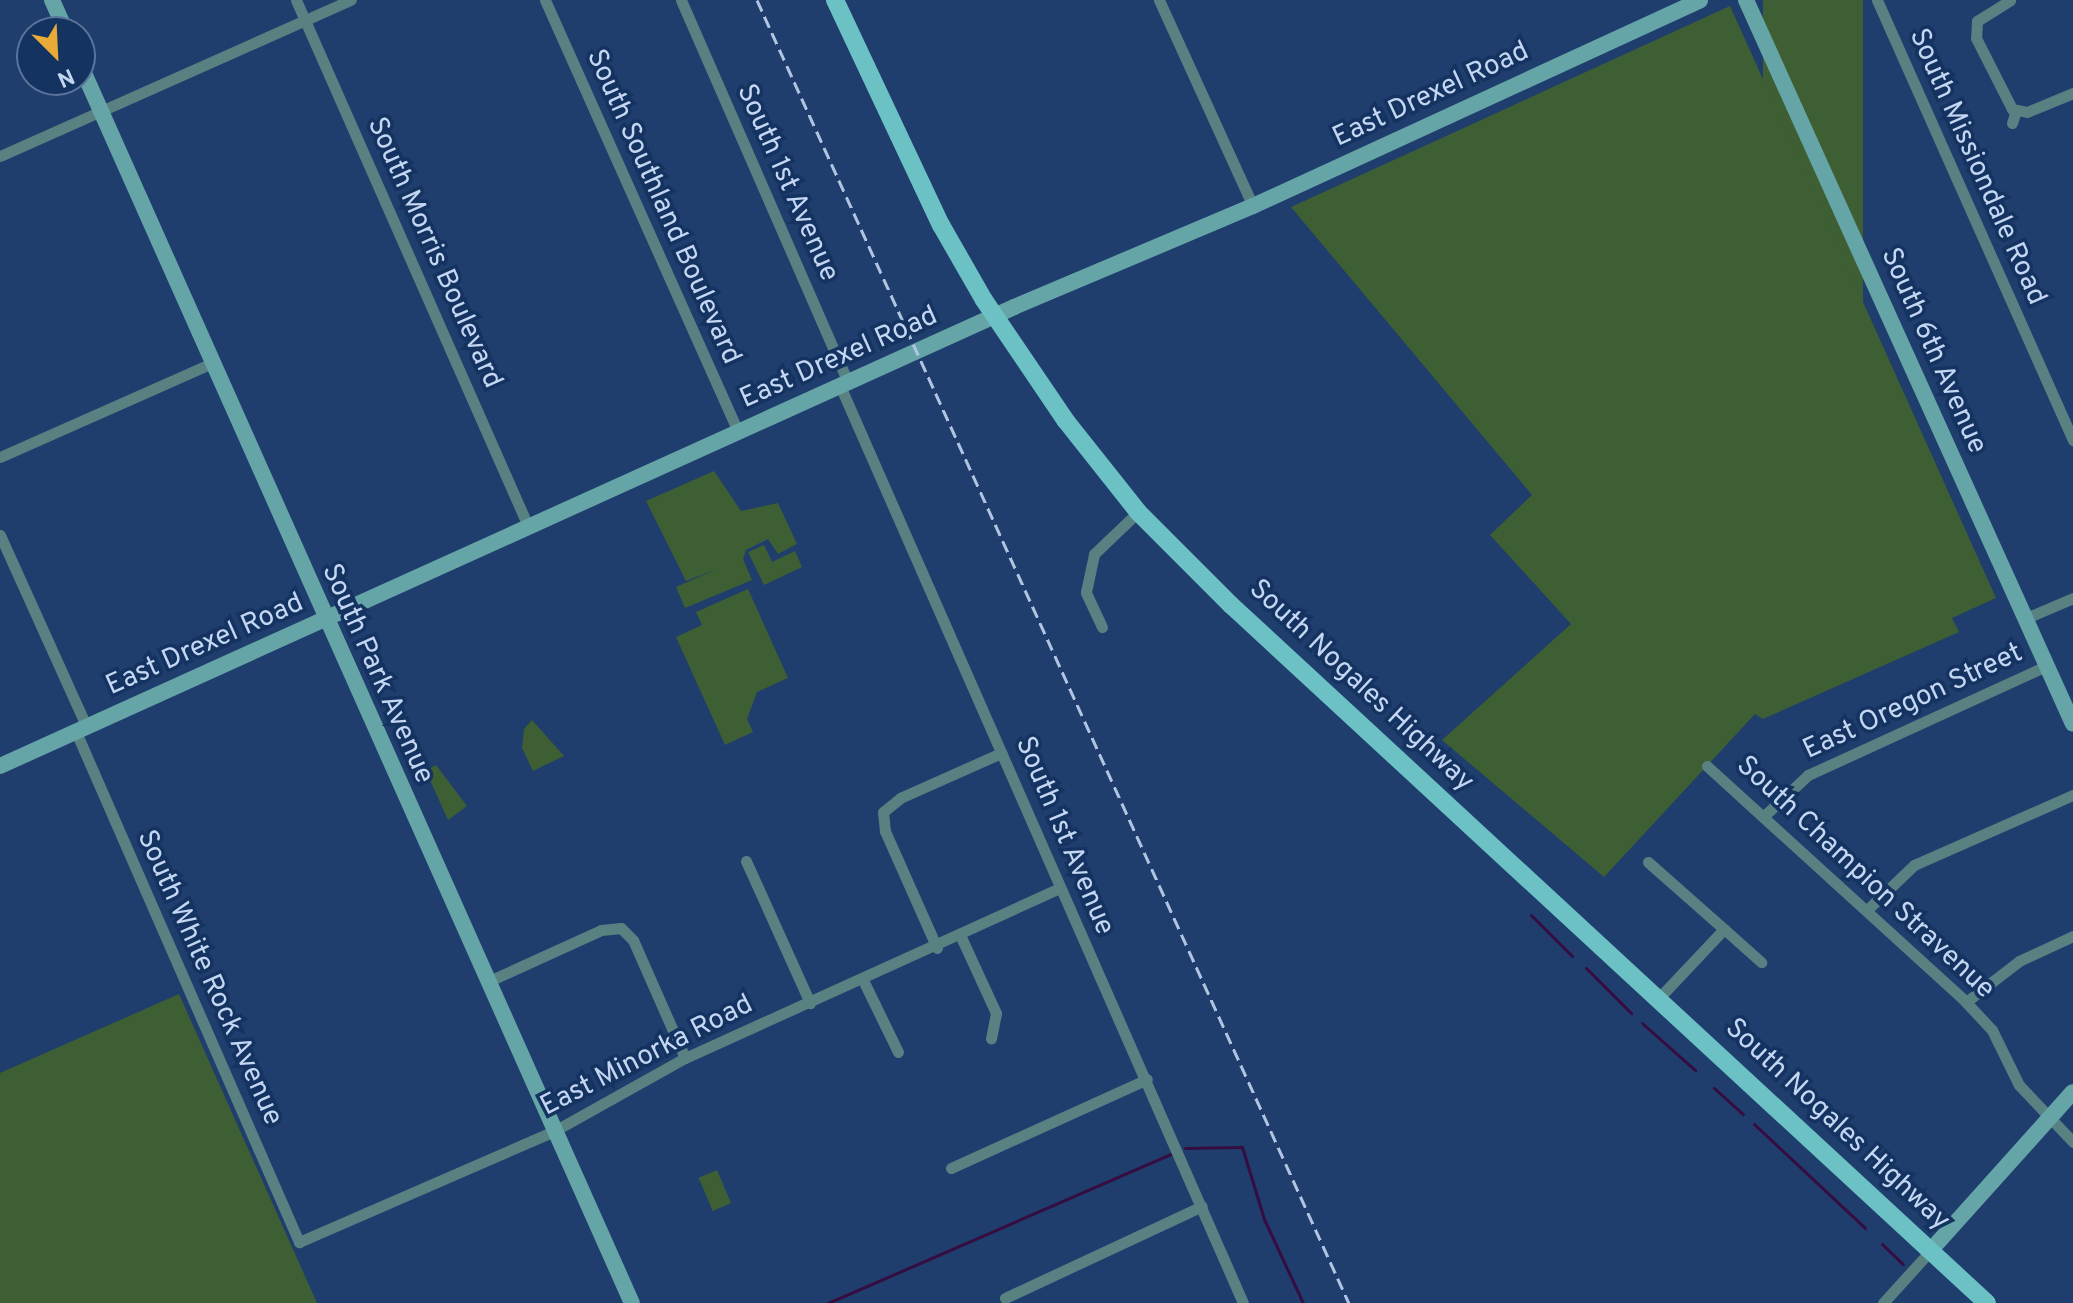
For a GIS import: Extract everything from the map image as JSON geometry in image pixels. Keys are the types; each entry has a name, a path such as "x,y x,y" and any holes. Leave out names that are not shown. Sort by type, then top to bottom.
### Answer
{"main road":[{"name":"South Nogales Highway","path":"835,0 941,225 1066,421 1138,512 1231,605 1987,1303"}],"street":[{"name":"South Morris Boulevard","path":"296,0 528,526"},
{"path":"0,156 351,0"},
{"name":"South Southland Boulevard","path":"545,0 738,432"},
{"name":"South 1st Avenue","path":"681,0 1058,889 1147,1079 1243,1303"},
{"path":"1159,0 1253,206"},
{"name":"East Drexel Road","path":"2,760 82,730 996,315 1253,206 1700,0"},
{"name":"South 6th Avenue","path":"1746,0 2073,724"},
{"name":"South Missiondale Road","path":"1877,0 2073,440"},
{"path":"2010,0 1972,19 1976,38 2014,115 2073,93"},
{"name":"South Park Avenue","path":"94,96 324,620 632,1303"},
{"path":"0,457 212,363"},
{"path":"1102,627 1086,592 1094,554 1138,512"},
{"name":"South White Rock Avenue","path":"0,535 299,1242"},
{"path":"2026,618 2073,598"},
{"name":"East Oregon Street","path":"1765,815 1808,775 2046,666"},
{"path":"937,948 885,831 881,811 900,798 1001,753"},
{"name":"South Champion Stravenue","path":"1707,766 1765,815 1966,1002 1992,1030 2019,1085 2046,1118 2073,1142"},
{"path":"1868,909 1914,865 2073,795"},
{"path":"746,861 810,1003"},
{"path":"1648,862 1761,962"},
{"name":"East Minorka Road","path":"299,1242 556,1130 685,1058 937,948 1058,889"},
{"path":"487,982 601,930 623,925 633,940 685,1058"},
{"path":"1659,998 1724,929"},
{"path":"1966,1002 2013,965 2073,936"},
{"path":"961,937 996,1013 991,1039"},
{"path":"863,980 898,1052"},
{"path":"951,1168 1147,1079"},
{"path":"1883,1303 2046,1118 2073,1092"},
{"path":"1008,1300 1022,1288 1202,1206"}],"green space":[{"path":"1763,0 1863,0 1863,554 1763,554"},
{"path":"1730,6 1996,598 1952,618 1959,632 1763,719 1755,714 1604,877 1442,740 1571,624 1490,535 1532,495 1291,207"},
{"path":"714,471 741,511 778,503 797,544 778,554 768,539 746,550 743,559 752,580 685,608 676,587 717,569 686,581 646,501"},
{"path":"764,545 772,562 795,551 802,567 764,585 748,552"},
{"path":"748,589 788,678 757,692 747,719 753,732 725,745 676,637 702,625 696,612"},
{"path":"532,720 564,756 533,771 522,748 524,729"},
{"path":"436,765 467,806 448,820 426,771"},
{"path":"179,994 317,1303 0,1303 0,1073"},
{"path":"717,1170 731,1203 713,1211 699,1178"}],"waterway":[{"path":"1531,915 1572,956"},
{"path":"1586,968 1631,1013"},
{"path":"1642,1023 1695,1070"},
{"path":"1714,1088 1743,1114"},
{"path":"1754,1124 1865,1228"},
{"path":"1185,1148 1242,1147 1264,1219 1303,1303"},
{"path":"828,1303 1171,1154"},
{"path":"1882,1244 1903,1264"}],"railway":[{"path":"757,0 1349,1303"}]}
